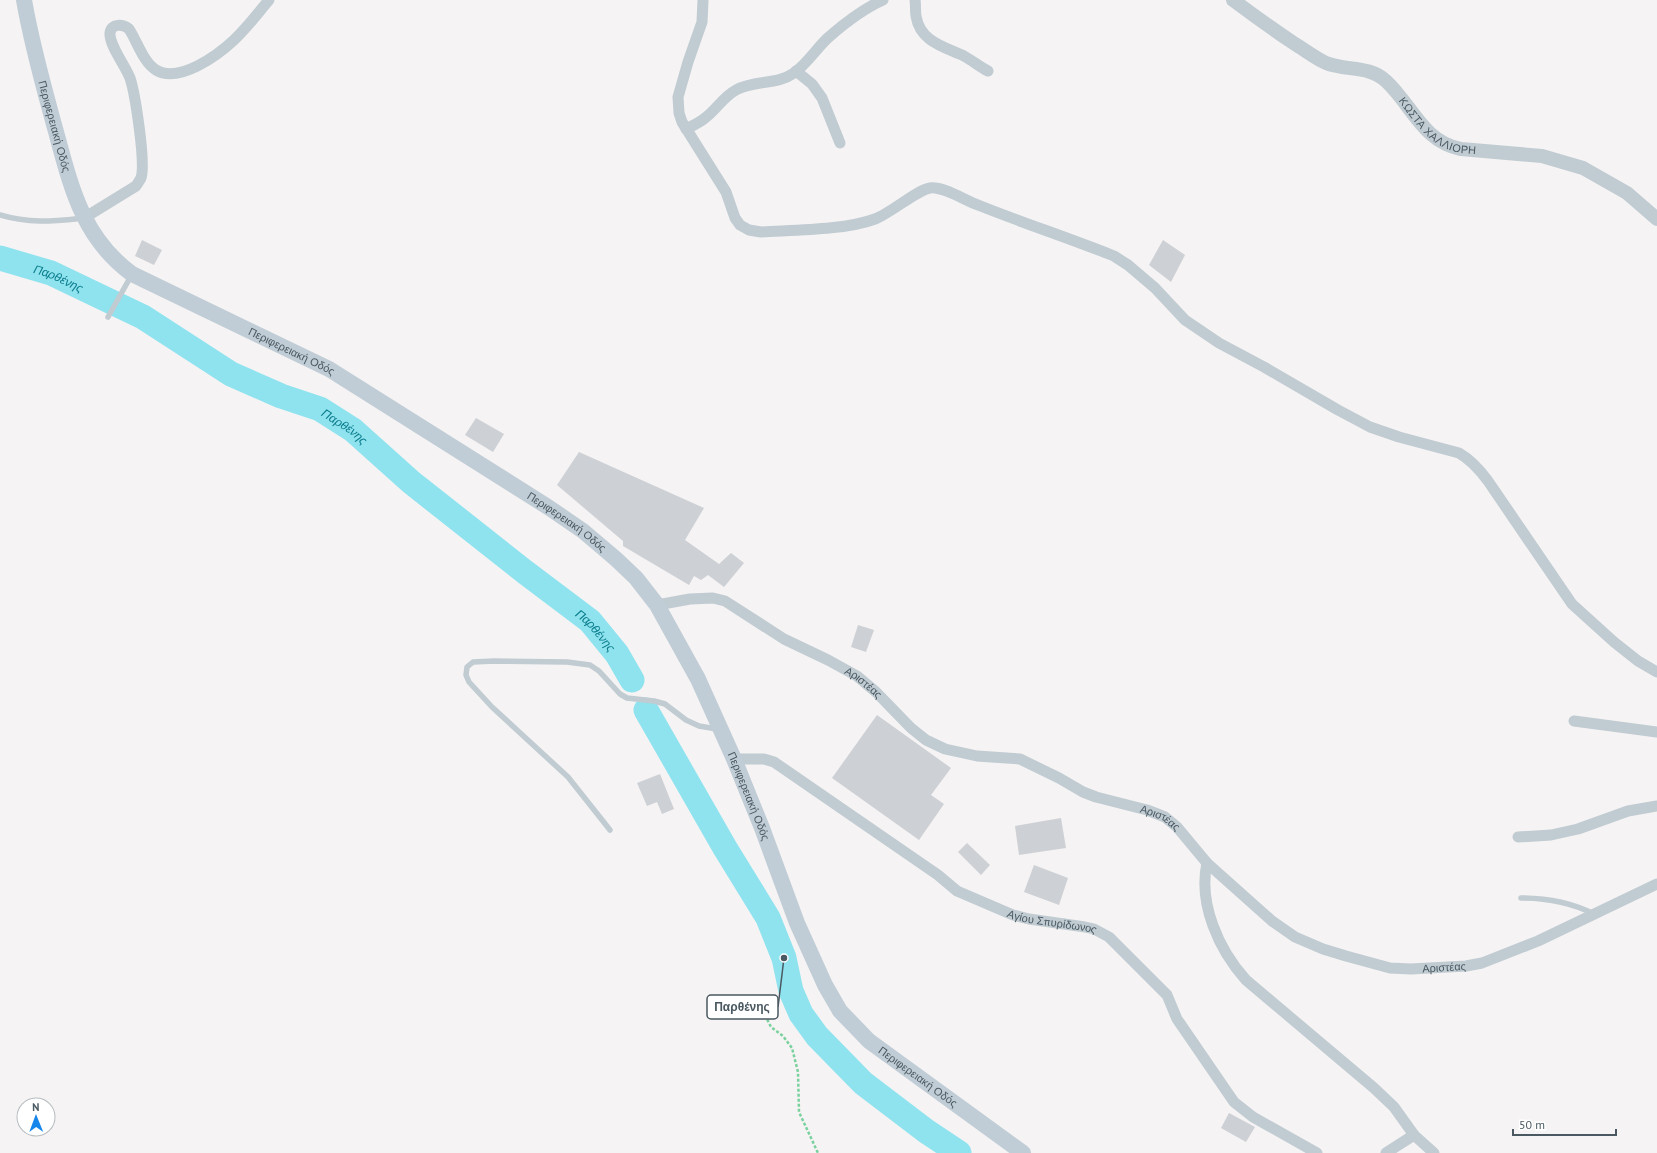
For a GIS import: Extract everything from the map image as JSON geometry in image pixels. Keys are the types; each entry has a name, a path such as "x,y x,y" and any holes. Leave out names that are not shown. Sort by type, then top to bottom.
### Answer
{"main road":[{"name":"Περιφερειακή Οδός","path":"24,0 33,45 73,190 84,218 109,256 132,274 329,369 402,414 582,531 626,567 657,605 698,679 719,729 734,759 762,828 797,923 825,985 840,1010 869,1041 1023,1153"}],"street":[{"path":"84,218 136,186 141,177 141,158 135,96 127,70 110,40 110,32 114,27 118,25 129,29 149,64 155,70 173,74 188,71 212,57 234,40 269,0"},
{"path":"703,0 702,22 678,97 679,113 686,129 726,192 735,218 740,225 754,232 832,227 875,219 897,208 922,191 932,188 944,191 1122,260 1166,298 1185,320 1219,344 1264,367 1370,427 1399,437 1459,453 1466,457 1480,469 1572,604 1614,642 1638,661 1657,672"},
{"path":"686,129 706,118 719,103 735,90 746,86 781,80 796,71 808,62 830,36 871,6 883,0"},
{"path":"915,0 918,23 931,40 940,47 964,56 988,71"},
{"name":"ΚΩΣΤΑ ΧΑΛΛΙΟΡΗ","path":"1233,0 1271,28 1317,58 1328,63 1374,72 1386,80 1406,103 1424,128 1451,147 1542,156 1583,168 1627,193 1657,219"},
{"path":"796,71 812,84 822,98 840,143"},
{"name":"Αριστέας","path":"657,605 690,599 713,598 725,601 784,639 857,676 876,692 911,728 926,740 945,749 960,753 1020,759 1054,775 1083,792 1157,814 1170,820 1207,864 1272,921 1295,936 1332,952 1390,968 1411,969 1466,966 1482,962 1538,941 1657,884"},
{"path":"1574,722 1657,732"},
{"name":"Αγίου Σπυρίδωνος","path":"734,759 764,759 774,762 931,871 957,891 1013,915 1029,919 1085,927 1109,937 1167,995 1177,1019 1234,1102 1253,1118 1317,1153"},
{"path":"1518,838 1551,835 1578,829 1628,811 1657,806"},
{"path":"1207,864 1204,877 1204,886 1213,922 1220,943 1236,968 1246,980 1374,1088 1394,1107 1414,1135 1434,1153"},
{"path":"1386,1153 1399,1143 1414,1135"}],"lane":[{"path":"0,215 17,220 41,222 84,218"},
{"path":"108,317 132,274"},
{"path":"610,830 568,777 492,707 469,682 466,675 467,667 473,662 494,661 567,662 590,666 599,671 620,694 627,698 654,701 665,704 686,720 699,726 719,729"},
{"path":"1521,898 1562,901 1579,906 1594,914"}],"path":[{"path":"765,1015 771,1027 783,1036 792,1048 798,1072 799,1112 818,1153"}],"building":[{"path":"142,240 162,250 154,265 135,256"},
{"path":"1163,240 1185,255 1171,282 1149,265"},
{"path":"476,418 504,434 493,452 465,435"},
{"path":"579,452 704,508 685,540 719,564 731,553 744,563 724,587 708,575 701,580 694,576 689,585 623,546 623,541 557,485"},
{"path":"858,625 874,630 866,652 851,647"},
{"path":"877,715 951,768 931,795 944,804 919,840 832,778"},
{"path":"660,774 674,809 662,814 657,802 647,806 637,783"},
{"path":"1061,818 1066,848 1019,855 1015,826"},
{"path":"967,843 990,865 981,875 958,852"},
{"path":"1034,865 1068,878 1059,905 1024,892"},
{"path":"1229,1113 1255,1127 1246,1142 1221,1128"}],"waterway":[{"name":"Παρθένης","path":"0,258 51,273 143,317 231,374 281,396 320,409 353,430 411,482 590,621 617,654 632,680"},
{"name":"Παρθένης","path":"646,710 725,848 768,918 784,958 791,991 801,1014 817,1036 863,1083 926,1131 959,1153"}],"place":[{"name":"Παρθένης","path":"784,958"}]}
